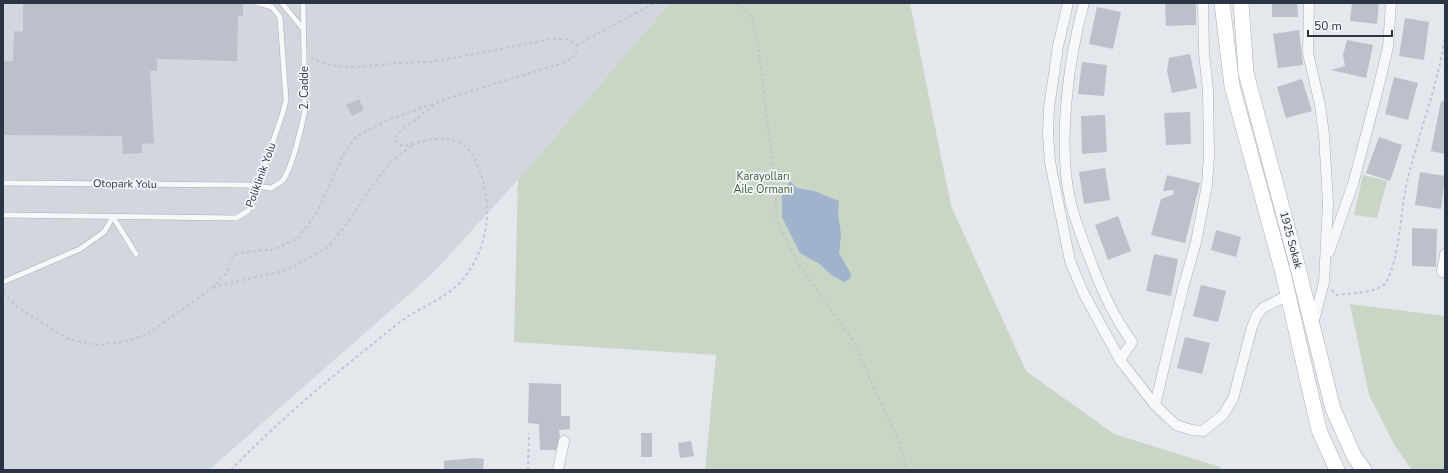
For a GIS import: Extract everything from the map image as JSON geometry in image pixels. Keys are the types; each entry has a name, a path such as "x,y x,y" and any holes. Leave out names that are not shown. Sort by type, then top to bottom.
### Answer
{"main road":[{"name":"1925 Sokak","path":"1222,3 1232,86 1288,295 1319,430 1338,470"},
{"name":"1925 Sokak","path":"1241,3 1246,74 1333,409 1354,456 1364,470"}],"street":[{"path":"1068,3 1058,46 1049,108 1048,134 1050,162 1070,261 1084,294 1120,360 1155,405 1176,425 1192,430 1203,431 1223,415 1233,399 1252,327 1257,315 1263,308 1288,295"},
{"path":"1084,3 1068,92 1065,121 1067,172 1071,204 1100,288 1118,324 1132,342 1120,360"},
{"path":"1155,405 1183,288 1196,242 1206,185 1209,155 1208,90 1204,54 1203,3"},
{"path":"1309,3 1308,53 1320,105 1328,203 1324,282 1312,326"},
{"path":"1326,259 1353,184 1379,85 1388,46 1391,3"},
{"path":"1442,272 1445,254"},
{"path":"558,470 564,441"}],"lane":[{"name":"Poliklinik Yolu","path":"3,215 236,218 248,211 281,120 286,100 280,17 272,7 258,3"},
{"path":"282,3 303,29"},
{"name":"2. Cadde","path":"271,188 282,182 287,171 305,110 303,3"},
{"name":"Otopark Yolu","path":"3,182 246,185 271,188"},
{"path":"3,282 80,249 104,232 113,217 136,254"}],"path":[{"path":"578,45 655,3"},
{"path":"736,3 751,15 758,46 776,190 776,218 799,266 855,343 871,382 899,441 907,470"},
{"path":"1324,282 1338,295 1380,289 1386,282 1394,258 1406,187 1445,36"},
{"path":"304,52 317,62 357,67 434,61 552,39 566,39 578,45"},
{"path":"3,292 17,307 68,339 97,345 123,342 146,335 212,288 227,273 231,260 239,253 275,249 298,238 317,212 346,149 356,137 384,122 439,101 559,64 573,58 577,52 578,45"},
{"path":"231,470 282,419 370,346 412,312 454,288 464,278 474,263 482,246 488,212 480,169 472,155 457,140 444,137 404,146 398,144 395,139 398,133 439,101"},
{"path":"212,288 287,270 328,248 346,225 374,183 393,160 415,143"},
{"path":"528,470 529,433"}],"shaded area":[{"path":"3,3 670,3 518,180 432,274 209,470 3,470"}],"green space":[{"name":"Karayolları Aile Ormanı","path":"670,3 910,3 951,206 1026,371 1114,434 1220,467 1222,470 705,470 716,355 514,342 518,180"},
{"path":"1363,175 1387,181 1377,218 1354,215"},
{"path":"1350,304 1445,316 1445,470 1412,470 1395,446 1369,395"}],"water":[{"path":"790,181 797,188 814,191 839,201 838,215 841,234 839,253 851,274 850,279 844,282 833,276 818,263 800,253 782,217 782,194"}],"building":[{"path":"23,3 243,3 243,16 238,16 237,61 157,59 157,71 150,71 154,143 142,144 142,153 123,154 122,136 3,135 3,61 13,61 14,31 23,32"},
{"path":"1165,3 1196,3 1196,25 1166,26"},
{"path":"1272,3 1297,3 1298,17 1272,17"},
{"path":"1352,3 1379,3 1377,24 1350,21"},
{"path":"1097,7 1121,12 1113,49 1089,44"},
{"path":"1405,18 1429,22 1424,60 1399,56"},
{"path":"1299,30 1303,65 1278,68 1273,34"},
{"path":"1347,40 1373,45 1366,78 1331,70 1345,66 1343,55"},
{"path":"1190,54 1197,88 1172,93 1167,71 1169,58"},
{"path":"1082,62 1107,65 1104,96 1078,94"},
{"path":"1394,77 1418,83 1408,120 1385,114"},
{"path":"1302,79 1312,111 1286,118 1277,87"},
{"path":"359,99 364,110 352,116 346,105"},
{"path":"1441,101 1445,102 1445,154 1431,151"},
{"path":"1190,112 1191,144 1166,145 1164,113"},
{"path":"1105,115 1107,152 1082,154 1081,116"},
{"path":"1379,137 1402,145 1390,181 1366,173"},
{"path":"1105,168 1110,200 1084,204 1079,172"},
{"path":"1420,172 1445,176 1441,209 1415,205"},
{"path":"1167,175 1200,183 1185,243 1151,235 1161,199 1174,194 1173,190 1163,191"},
{"path":"1118,216 1131,251 1108,260 1095,225"},
{"path":"1412,228 1437,229 1436,267 1412,266"},
{"path":"1216,230 1241,237 1236,257 1211,250"},
{"path":"1154,254 1178,259 1171,296 1146,291"},
{"path":"1201,285 1226,291 1218,322 1193,316"},
{"path":"1185,337 1210,343 1202,374 1177,368"},
{"path":"529,383 561,384 561,416 570,416 570,429 559,430 560,436 556,450 540,450 539,424 528,423"},
{"path":"641,433 652,433 652,457 641,457"},
{"path":"691,441 694,456 680,458 678,443"},
{"path":"473,458 484,459 483,470 444,470 444,461"}]}
